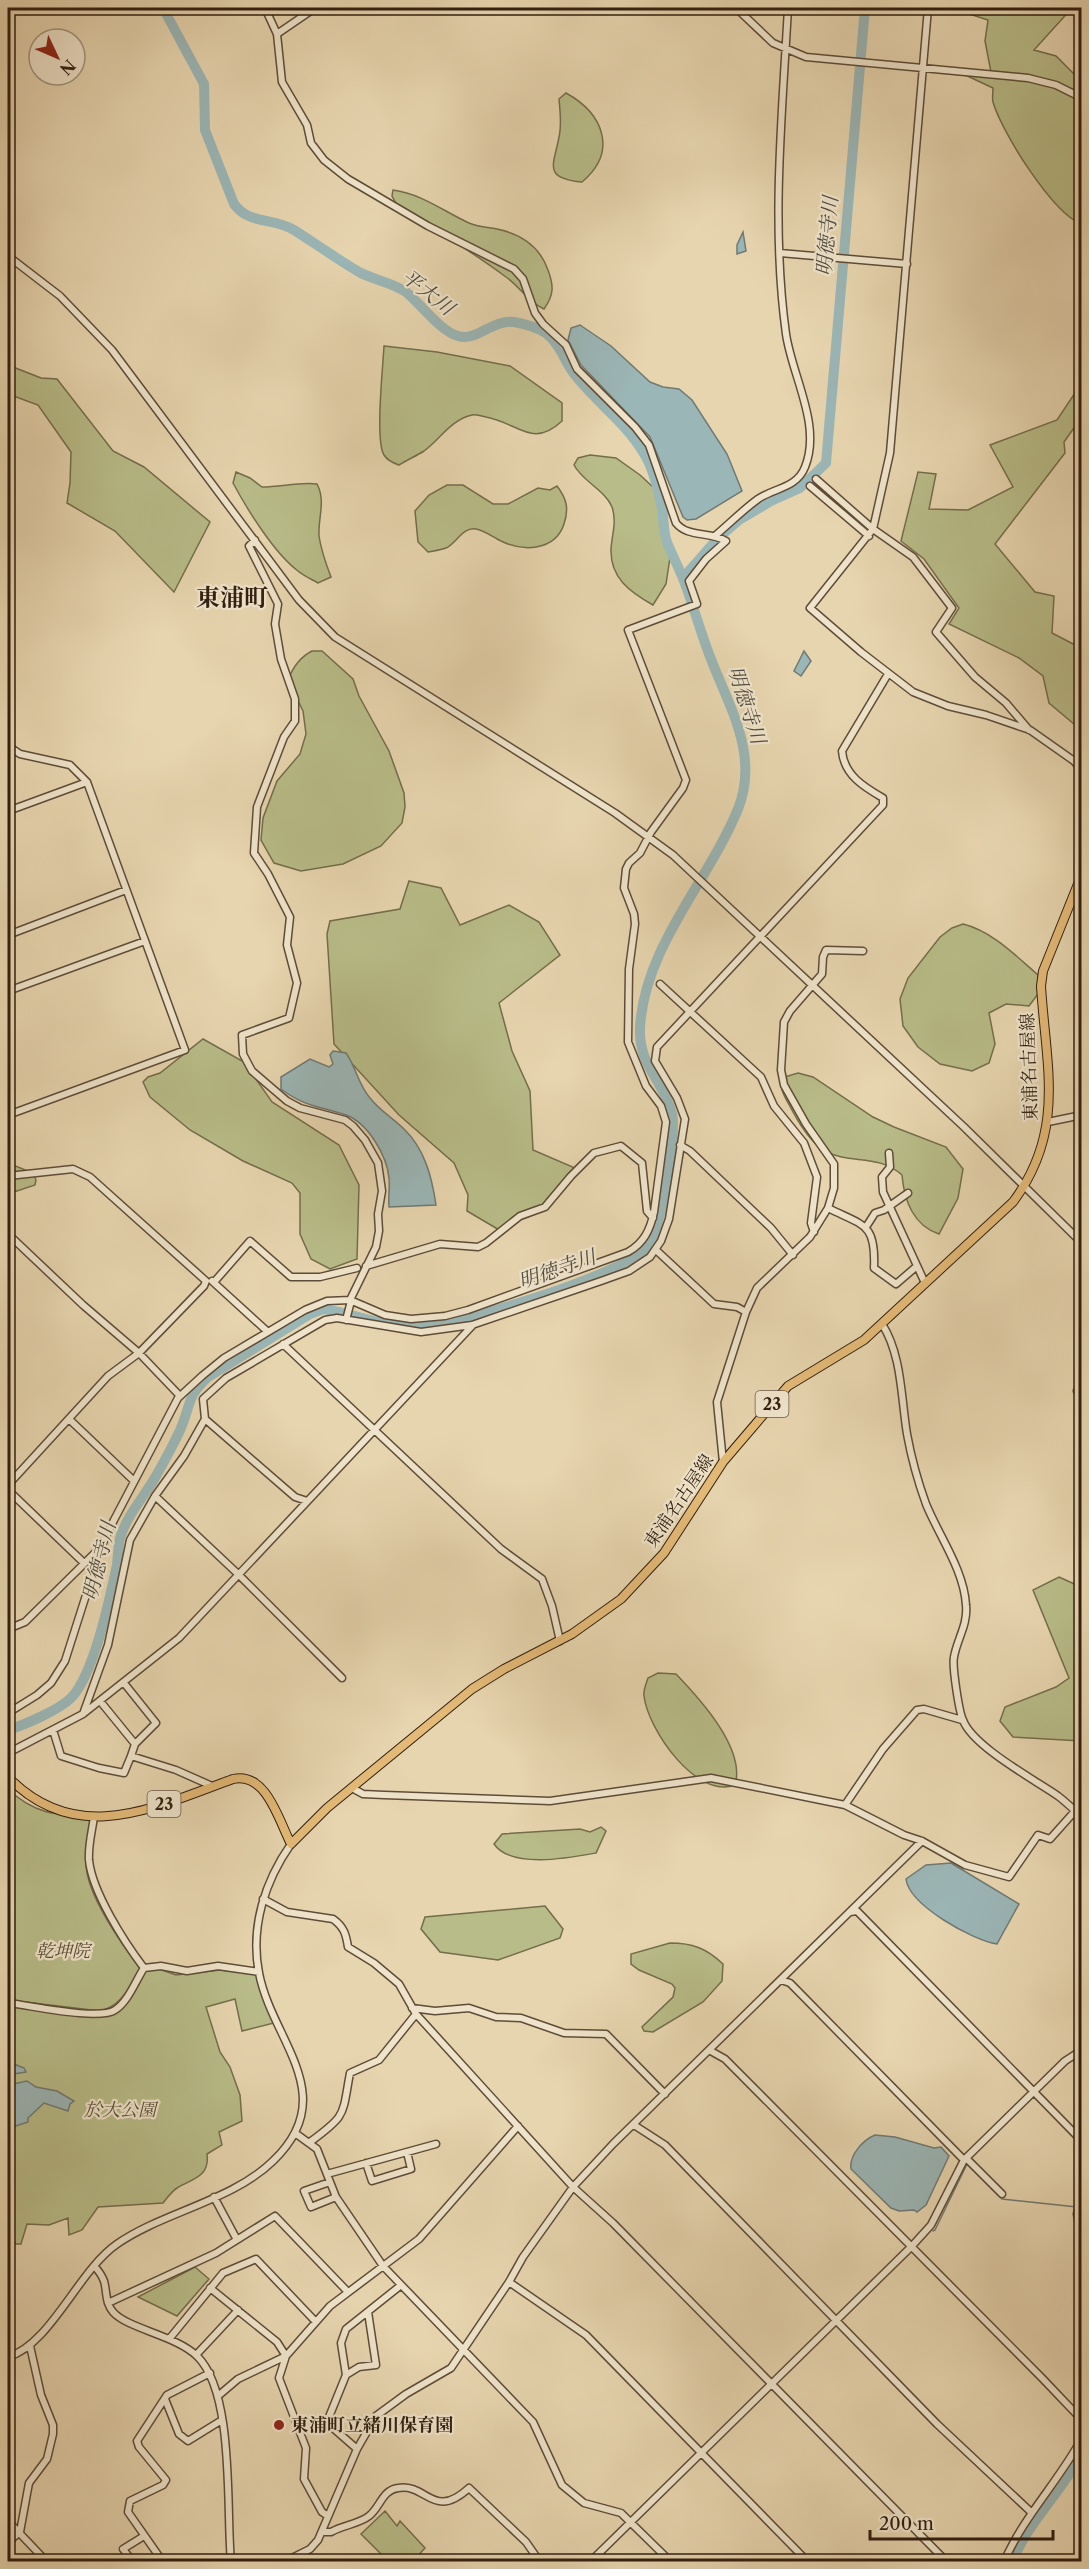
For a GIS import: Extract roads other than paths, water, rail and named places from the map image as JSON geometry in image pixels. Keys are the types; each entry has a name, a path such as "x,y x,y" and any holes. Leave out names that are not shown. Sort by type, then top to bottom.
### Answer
{"main road":[{"name":"東浦名古屋線","path":"291,1844 352,1788 480,1683 560,1641 608,1610 635,1586 673,1541 723,1462 788,1386 864,1340 1013,1202 1035,1167 1048,1122 1049,1089 1041,987 1049,951 1082,874"},
{"name":"23","path":"8,1777 27,1794 53,1808 94,1817 135,1813 238,1778 249,1779 258,1784 265,1793 291,1844"}],"street":[{"path":"8,1713 37,1695 51,1683 65,1661 102,1545 133,1480 180,1396 224,1358 319,1304 336,1299 385,1315 411,1319 445,1316 468,1310 628,1252 644,1239 653,1218 666,1122 661,1106 646,1086 628,1042 629,969 635,924 634,914 624,888 626,869 640,853 686,780 628,630 697,604 689,581 692,574 726,540 716,535 688,532 676,523 649,445 635,427 578,369 566,345 539,319 526,287 514,269 428,226 348,179 316,152 311,143 307,125 282,82 277,34 265,8"},
{"path":"277,34 315,8"},
{"path":"736,8 765,36 785,50 814,59 1028,78 1056,85 1082,98"},
{"path":"716,535 760,498 787,486 798,478 805,468 809,455 810,432 786,334 780,253 778,182 788,8"},
{"path":"928,8 890,453 871,532 810,608 888,674 927,699 1030,730 1074,761 1082,771"},
{"path":"780,253 907,264"},
{"path":"8,256 60,296 112,350 299,600 335,637 649,836 698,877 964,1127 1082,1243"},
{"path":"816,479 871,532"},
{"path":"810,486 871,532 920,564 952,608 936,632 975,678 1006,703 1030,730"},
{"path":"255,540 249,546 278,604 275,624 281,659 295,699 296,712 295,721 284,737 257,807 254,853 289,912 286,945 297,983 289,1018 242,1035 243,1054 252,1071 287,1101 345,1120 360,1132 378,1163 382,1185 376,1247 350,1302 347,1319"},
{"path":"307,1501 295,1497 206,1419 202,1399 226,1378 325,1320 347,1319 421,1332 472,1325 629,1271 641,1264 656,1250 669,1219 684,1115 655,1057 661,1041 883,805 883,798 862,785 846,769 842,751 888,674"},
{"path":"8,746 20,754 70,765 87,782 185,1050 8,1115"},
{"path":"8,811 87,782"},
{"path":"8,934 126,890"},
{"path":"8,991 145,941"},
{"path":"723,1462 717,1402 746,1312 757,1288 814,1232 828,1208 836,1180 834,1164 806,1124 781,1076 784,1022 790,1011 822,974 823,957 826,950 863,951"},
{"path":"660,984 761,1077 774,1106 804,1143 817,1177 811,1223 814,1232"},
{"path":"1048,1122 1082,1115"},
{"path":"680,1145 690,1151 771,1228 793,1255"},
{"path":"366,1266 440,1244 478,1247 486,1244 520,1216 545,1207 582,1163 594,1153 621,1146 642,1163 647,1212 653,1218"},
{"path":"889,1153 890,1167 884,1174 882,1185 888,1207 925,1283"},
{"path":"8,1176 73,1169 90,1177 206,1281 215,1281 268,1332"},
{"path":"866,1227 875,1212 888,1207 908,1193"},
{"path":"828,1208 866,1227 873,1236 875,1245 874,1268 896,1284 916,1266"},
{"path":"8,1234 83,1305 139,1353 180,1396"},
{"path":"215,1281 250,1241 291,1277 320,1277 357,1268"},
{"path":"656,1250 714,1304 746,1312"},
{"path":"8,1485 108,1376 139,1353 204,1286 206,1281"},
{"path":"882,1324 888,1335 903,1398 907,1433 924,1498 958,1575 966,1600 966,1621 953,1658 963,1720 969,1731 980,1740 1082,1817"},
{"path":"8,1753 82,1714 179,1638 472,1325"},
{"path":"282,1344 501,1549 539,1575 547,1591 560,1641"},
{"path":"1082,1381 1077,1391 1082,1400"},
{"path":"69,1419 133,1480"},
{"path":"82,1714 108,1646 130,1540 155,1496 184,1456 206,1419"},
{"path":"8,1490 84,1563"},
{"path":"155,1496 238,1574 342,1678"},
{"path":"8,1629 25,1622 102,1545"},
{"path":"53,1730 61,1756 75,1762 124,1773 135,1744 156,1723 124,1683"},
{"path":"100,1701 135,1744"},
{"path":"845,1805 883,1749 917,1710 924,1709 963,1720"},
{"path":"131,1756 196,1778 212,1786"},
{"path":"196,1778 201,1785 198,1791"},
{"path":"352,1788 363,1794 550,1801 711,1778 845,1805 904,1835 922,1841 965,1865 1009,1876 1038,1835 1050,1839 1075,1811"},
{"path":"94,1817 89,1859 95,1883 122,1939 144,1968"},
{"path":"284,2562 310,2549 324,2532 328,2516 357,2449 376,2416 406,2394 451,2368 509,2282 523,2257 573,2187 922,1841"},
{"path":"8,2357 30,2346 109,2250 126,2238 214,2197 264,2169 282,2152 295,2133 303,2104 300,2072 268,2002 259,1972 258,1931 263,1899 277,1864 291,1844"},
{"path":"263,1899 286,1912 333,1919 339,1924 344,1929 348,1947 374,1963 399,1984 414,2011 573,2187 613,2223 947,2562"},
{"path":"850,1912 857,1911 1082,2141"},
{"path":"144,1968 161,1966 187,1971 219,1966 259,1972"},
{"path":"8,2003 98,2015 109,2013 121,2004 144,1968"},
{"path":"781,1980 790,1983 1002,2194"},
{"path":"414,2011 469,2008 496,2017 521,2018 564,2033 606,2034 665,2094"},
{"path":"310,2142 337,2121 343,2113 350,2073 379,2060 414,2011"},
{"path":"709,2050 725,2059 1082,2420"},
{"path":"590,2562 912,2246 931,2225 965,2159 1065,2061 1082,2050"},
{"path":"634,2125 664,2145 937,2424 1032,2512"},
{"path":"328,2516 322,2512 304,2479 306,2448 279,2378 286,2356 315,2321 347,2291 419,2239 518,2126"},
{"path":"295,2133 317,2149 336,2197 383,2266 533,2421 562,2485 584,2503 621,2513 671,2562"},
{"path":"327,2174 436,2144"},
{"path":"366,2163 372,2181 411,2169 407,2152"},
{"path":"330,2182 304,2191 311,2207 336,2197"},
{"path":"1082,2195 1077,2214 1082,2242"},
{"path":"214,2197 236,2238"},
{"path":"108,2303 216,2253 236,2238 275,2216 347,2291"},
{"path":"170,2338 223,2273 256,2259 315,2321"},
{"path":"94,2266 104,2279 108,2303 118,2317 170,2338 196,2355 210,2373 218,2396 222,2420 231,2562"},
{"path":"509,2282 586,2335 702,2451 808,2562"},
{"path":"357,2449 333,2428 329,2417 345,2375 341,2343 346,2329 400,2286"},
{"path":"210,2288 277,2342 286,2356"},
{"path":"196,2355 238,2310"},
{"path":"345,2375 359,2367 376,2365 368,2312"},
{"path":"20,2532 29,2483 47,2459 53,2434 53,2425 41,2396 30,2346"},
{"path":"218,2396 238,2379 286,2356"},
{"path":"163,2562 128,2512 130,2501 163,2485 166,2480 139,2447 137,2441 167,2395 210,2373"},
{"path":"165,2399 179,2434 188,2441 222,2420"},
{"path":"1004,2562 1032,2512 1058,2478 1082,2438"},
{"path":"324,2532 331,2532 371,2515 388,2491 396,2488 405,2487 441,2502 458,2498 469,2488 525,2542 540,2562"},
{"path":"8,2521 47,2562"},
{"path":"8,2542 20,2532"},
{"path":"133,2562 123,2549 144,2536"},
{"path":"121,2562 128,2555"}],"water":[{"path":"743,232 746,251 737,254 737,245"},
{"path":"580,325 611,346 650,382 663,387 679,389 692,400 727,454 742,491 696,519 687,520 683,517 650,437 581,365 568,340 571,328"},
{"path":"804,651 811,661 801,676 794,671"},
{"path":"333,1051 346,1053 370,1098 411,1137 430,1174 436,1205 389,1207 389,1182 385,1160 375,1141 362,1125 346,1115 305,1103 281,1089 281,1077 310,1059 329,1067 333,1064 330,1055"},
{"path":"951,1863 1019,1904 997,1944 973,1936 943,1920 918,1900 910,1889 906,1879 926,1865"},
{"path":"14,2064 24,2068 26,2072 8,2075 8,2068"},
{"path":"27,2081 36,2087 57,2091 74,2101 70,2104 68,2111 44,2103 28,2118 28,2122 16,2126 8,2120 8,2085"},
{"path":"875,2135 895,2137 934,2148 941,2147 949,2156 926,2205 917,2212 891,2208 851,2169 852,2158 858,2149 866,2140"}],"waterway":[{"name":"明徳寺川","path":"8,1730 32,1721 58,1707 71,1698 79,1687 87,1672 100,1635 123,1530 172,1446 193,1395 208,1377 310,1314 323,1309 396,1326 428,1325 494,1310 571,1286 631,1259 647,1247 658,1222 667,1182 673,1125 668,1102 647,1063 640,1041 644,997 665,942 725,836 738,809 744,789 744,749 739,730 709,654 684,581 667,542 657,486 647,458 636,441 583,385 546,333 535,327 506,322 472,336 458,336 444,329 406,292 359,272 286,226 254,218 240,211 234,204 205,130 204,84 163,8"},
{"name":"明徳寺川","path":"683,578 718,538 739,520 771,501 800,488 826,463 865,8"},
{"path":"933,2231 967,2164 1002,2199 1077,2207"},
{"path":"1012,2562 1027,2534 1082,2453"}],"place":[{"name":"東浦町立緒川保育園","path":"279,2425"}],"district":[{"name":"東浦町","path":"232,597"}],"water label":[{"name":"平大川","path":"428,292"}],"park label":[{"name":"乾坤院","path":"63,1951"},
{"name":"於大公園","path":"120,2110"}]}
